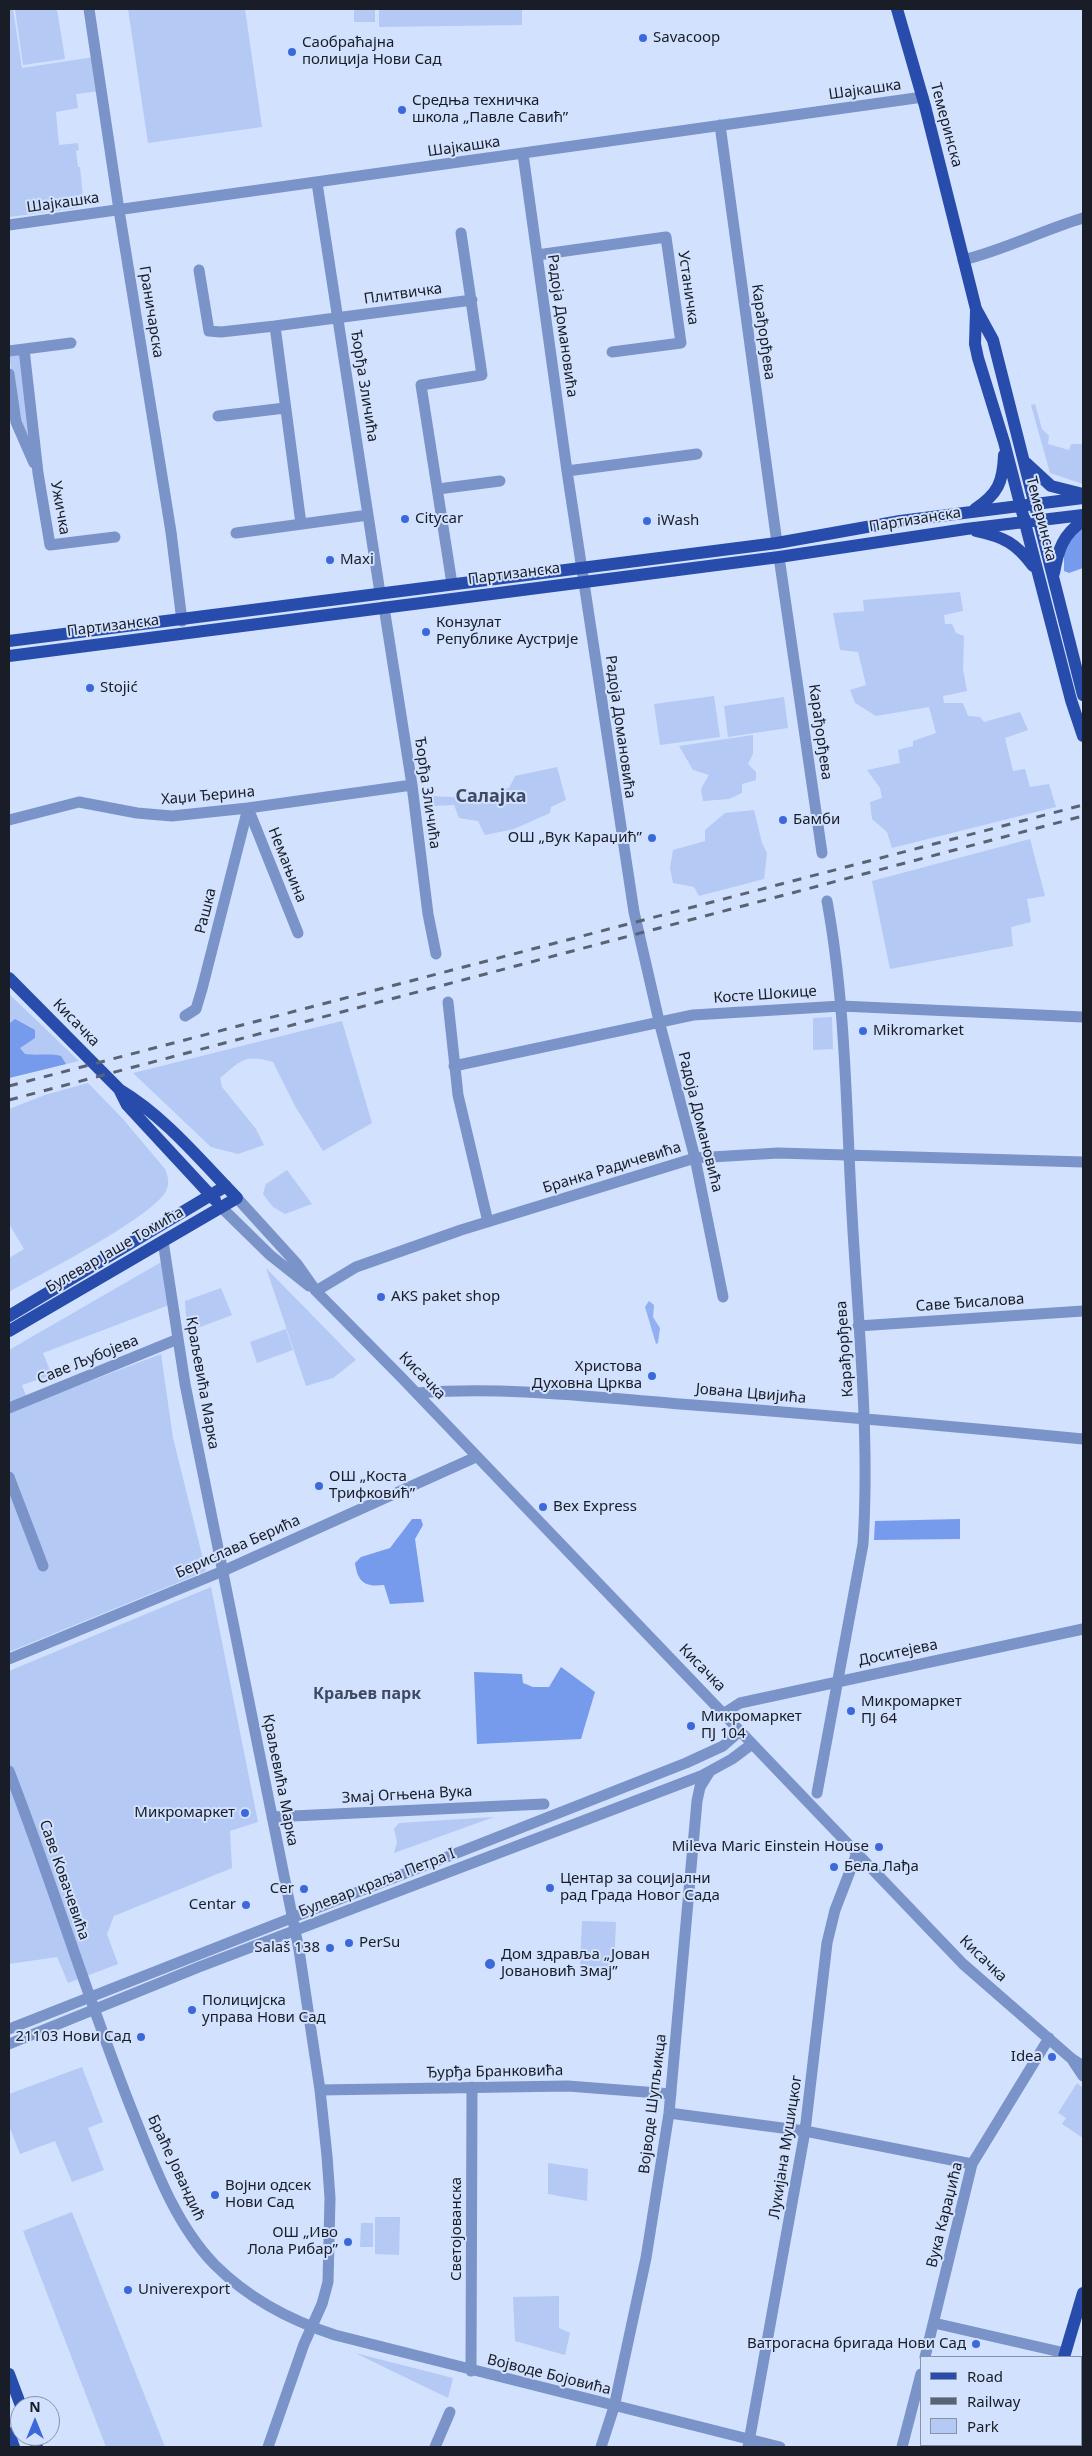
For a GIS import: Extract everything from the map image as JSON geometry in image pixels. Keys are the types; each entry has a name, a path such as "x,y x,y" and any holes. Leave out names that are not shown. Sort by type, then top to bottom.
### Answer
{"main road":[{"name":"Темеринска","path":"897,9 923,97 976,309 993,340 1026,462 1083,695"},
{"name":"Темеринска","path":"976,309 975,344 1004,442 1037,572 1083,736"},
{"path":"971,511 995,493 1002,473 1004,442"},
{"path":"1026,462 1051,486 1083,494"},
{"name":"Партизанска","path":"9,642 777,543 971,511 1083,498"},
{"name":"Партизанска","path":"9,656 778,557 966,529 1083,515"},
{"path":"1053,578 1061,543 1066,534 1083,521"},
{"path":"966,529 995,535 1010,542 1024,554 1037,572"},
{"name":"Кисачка","path":"9,978 120,1090 136,1100 237,1198"},
{"name":"Кисачка","path":"120,1090 127,1105 222,1207"},
{"name":"Булевар Јаше Томића","path":"9,1316 226,1186"},
{"name":"Булевар Јаше Томића","path":"9,1331 237,1198"},
{"path":"1065,2355 1083,2293"},
{"path":"9,2374 17,2396"},
{"path":"9,2433 14,2447"}],"street":[{"name":"Граничарска","path":"89,9 171,532 182,621"},
{"name":"Шајкашка","path":"9,226 923,97"},
{"name":"Карађорђева","path":"720,125 777,543"},
{"name":"Радоја Домановића","path":"524,154 536,255 567,472 634,912 659,1021 695,1158 723,1297"},
{"name":"Ђорђа Зличића","path":"318,183 380,593"},
{"path":"963,260 984,255 1054,227 1083,218"},
{"path":"452,584 421,385 482,375 461,233"},
{"name":"Устаничка","path":"536,255 666,237 681,343 612,352"},
{"name":"Плитвичка","path":"199,270 209,331 221,332 338,319 472,300"},
{"path":"276,326 301,524"},
{"path":"9,351 71,343"},
{"name":"Ужичка","path":"24,349 38,473 50,545 114,538"},
{"name":"Ужичка","path":"9,374 16,422 38,473"},
{"path":"218,416 285,408"},
{"path":"567,472 697,454"},
{"path":"438,489 500,481"},
{"path":"236,533 368,515"},
{"name":"Карађорђева","path":"778,557 822,853"},
{"name":"Ђорђа Зличића","path":"384,607 412,785 428,914 436,954"},
{"name":"Хаџи Ђерина","path":"9,820 79,802 157,816 248,808 412,785"},
{"name":"Немањина","path":"248,808 298,933"},
{"name":"Рашка","path":"185,1016 196,1009 248,808"},
{"name":"Карађорђева","path":"817,1793 863,1544 866,1506 864,1418 841,1006 827,901"},
{"path":"448,1002 458,1095 488,1222"},
{"name":"Косте Шокице","path":"454,1066 693,1015 841,1006 1083,1017"},
{"name":"Бранка Радичевића","path":"316,1291 356,1267 488,1222 695,1158 778,1153 1083,1162"},
{"name":"Кисачка","path":"237,1198 297,1264 316,1291"},
{"name":"Кисачка","path":"222,1207 270,1255 316,1291 416,1393 963,1964 997,1996 1072,2059 1083,2066"},
{"name":"Краљевића Марка","path":"163,1241 185,1384 295,1931 320,2090 330,2198 328,2282 322,2304 268,2447"},
{"name":"Саве Ђисалова","path":"858,1326 1083,1311"},
{"name":"Саве Љубојева","path":"9,1408 178,1339"},
{"name":"Јована Цвијића","path":"416,1393 500,1391 864,1418 1083,1439"},
{"name":"Берислава Берића","path":"9,1659 223,1571 476,1457"},
{"path":"9,1477 43,1566"},
{"name":"Доситејева","path":"723,1714 740,1703 1083,1629"},
{"name":"Булевар краља Петра I","path":"9,2029 686,1763 723,1746 740,1731"},
{"name":"Булевар краља Петра I","path":"9,2044 295,1931 710,1771 752,1744"},
{"name":"Саве Ковачевића","path":"9,1771 89,1998"},
{"name":"Војводе Шупљикца","path":"601,2447 614,2407 646,2258 669,2114 697,1801 700,1787 710,1771"},
{"path":"675,1785 690,1789 697,1801"},
{"name":"Змај Огњена Вука","path":"272,1817 544,1804"},
{"name":"Лукијана Мушицког","path":"748,2443 805,2131 827,1944 840,1896 857,1853"},
{"name":"Браће Јовандић","path":"89,1998 146,2145 176,2209 194,2239 214,2264 235,2282 276,2311 312,2327"},
{"name":"Вука Караџића","path":"925,2356 972,2164 1049,2038"},
{"name":"Кисачка","path":"1072,2059 1083,2076"},
{"name":"Ђурђа Бранковића","path":"320,2090 568,2086 671,2094"},
{"name":"Светојованска","path":"471,2371 472,2087"},
{"path":"669,2114 805,2131 972,2164"},
{"path":"934,2323 1065,2355"},
{"name":"Војводе Бојовића","path":"312,2327 335,2335 748,2443 780,2447"},
{"path":"902,2447 920,2378"},
{"path":"435,2447 450,2412"}],"green space":[{"path":"9,9 13,9 22,68 94,57 100,91 76,94 78,108 56,112 59,145 78,143 79,150 76,151 78,167 80,167 83,198 77,199 78,208 9,217"},
{"path":"15,9 57,9 65,59 23,65"},
{"path":"128,9 245,9 262,127 148,143"},
{"path":"354,9 375,9 375,22 354,22"},
{"path":"379,9 522,9 522,25 379,27"},
{"path":"22,352 34,458 19,421 9,354"},
{"path":"1035,404 1042,429 1049,436 1048,444 1069,450 1071,444 1083,444 1083,484 1050,473 1031,405"},
{"path":"960,592 963,611 944,615 945,624 952,624 956,633 964,636 963,669 967,691 943,696 944,703 963,703 968,716 980,717 984,722 1020,712 1028,730 1005,738 1013,771 1025,769 1030,787 1049,784 1056,807 892,848 887,832 872,819 870,802 882,798 880,788 867,770 900,763 898,750 913,746 913,741 936,733 929,707 876,716 855,703 850,690 866,685 858,652 840,650 833,613 864,611 863,600"},
{"path":"714,696 720,737 660,745 654,704"},
{"path":"784,697 788,728 728,737 724,706"},
{"path":"753,735 753,754 748,764 756,772 756,780 742,784 742,793 729,799 703,801 701,789 709,775 693,770 679,746"},
{"path":"557,767 566,800 551,807 550,813 514,829 485,835 478,821 459,818 454,805 432,806 431,796 473,798 509,788 515,776"},
{"path":"754,810 762,843 767,853 764,879 699,896 694,887 673,883 670,868 673,850 705,841 705,830 725,813"},
{"path":"1030,839 1045,896 1027,899 1031,922 1011,927 1013,946 890,969 872,881"},
{"path":"9,994 79,1061 9,1078"},
{"path":"832,1017 833,1049 813,1050 813,1018"},
{"path":"342,1021 372,1123 323,1151 295,1106 273,1062 256,1059 244,1060 220,1078 222,1087 256,1129 264,1145 238,1154 211,1147 133,1073"},
{"path":"88,1083 123,1119 165,1169 168,1186 157,1202 119,1230 9,1292 9,1258 24,1249 9,1224 9,1109 45,1095"},
{"path":"287,1170 312,1204 285,1214 273,1207 263,1194 266,1184"},
{"path":"163,1261 169,1305 43,1353 52,1375 22,1385 26,1396 9,1403 9,1350"},
{"path":"266,1268 356,1360 333,1378 306,1386"},
{"path":"221,1288 232,1315 187,1332 185,1301"},
{"path":"286,1329 293,1350 257,1363 250,1342"},
{"path":"161,1354 173,1438 206,1571 9,1652 9,1412"},
{"path":"211,1587 258,1822 230,1831 232,1868 114,1916 107,1934 118,1964 68,1983 57,1957 9,1964 9,1671"},
{"path":"494,1817 394,1853 397,1842 394,1829 399,1823"},
{"path":"582,1921 616,1922 614,1968 580,1967"},
{"path":"82,2067 103,2122 88,2128 104,2170 72,2182 55,2141 20,2154 9,2126 9,2094"},
{"path":"1077,2083 1083,2088 1083,2138 1062,2124 1066,2118 1058,2113"},
{"path":"548,2163 588,2169 587,2201 548,2194"},
{"path":"72,2212 165,2447 106,2447 23,2231"},
{"path":"375,2217 400,2217 399,2255 375,2254"},
{"path":"361,2223 373,2223 373,2247 360,2247"},
{"path":"559,2296 559,2328 570,2333 565,2355 515,2341 513,2297"},
{"path":"355,2353 453,2378 448,2398"}],"shaded area":[{"path":"1083,525 1083,568 1069,573 1064,571 1064,547"},
{"path":"15,1019 35,1030 35,1038 20,1048 25,1054 61,1056 66,1064 9,1078 9,1021 10,1023"},
{"path":"649,1301 654,1305 653,1317 660,1328 658,1343 656,1344 645,1307"},
{"path":"412,1519 421,1519 423,1525 415,1539 424,1602 390,1604 384,1585 367,1584 360,1579 355,1563 361,1557 390,1548"},
{"path":"960,1519 960,1539 874,1540 875,1521"},
{"path":"561,1667 595,1692 581,1739 477,1744 474,1672 522,1674 523,1683 533,1687 549,1687"}],"railway":[{"path":"9,1086 1083,805"},
{"path":"9,1100 1083,816"}],"place":[{"name":"Savacoop","path":"643,38"},
{"name":"Саобраћајна полиција Нови Сад","path":"292,52"},
{"name":"Средња техничка школа „Павле Савић”","path":"402,110"},
{"name":"Citycar","path":"405,519"},
{"name":"iWash","path":"647,521"},
{"name":"Maxi","path":"330,560"},
{"name":"Конзулат Републике Аустрије","path":"426,632"},
{"name":"Stojić","path":"90,688"},
{"name":"Бамби","path":"783,820"},
{"name":"ОШ „Вук Караџић”","path":"652,838"},
{"name":"Mikromarket","path":"863,1031"},
{"name":"AKS paket shop","path":"381,1297"},
{"name":"Христова Духовна Црква","path":"652,1376"},
{"name":"ОШ „Коста Трифковић”","path":"319,1486"},
{"name":"Bex Express","path":"543,1507"},
{"name":"Микромаркет ПЈ 64","path":"851,1711"},
{"name":"Микромаркет ПЈ 104","path":"691,1726"},
{"name":"Микромаркет","path":"245,1813"},
{"name":"Mileva Maric Einstein House","path":"879,1847"},
{"name":"Бела Лађа","path":"834,1867"},
{"name":"Центар за социјални рад Града Новог Сада","path":"550,1888"},
{"name":"Cer","path":"304,1889"},
{"name":"Centar","path":"246,1905"},
{"name":"PerSu","path":"349,1943"},
{"name":"Salaš 138","path":"330,1948"},
{"name":"Дом здравља „Јован Јовановић Змај”","path":"490,1964"},
{"name":"Полицијска управа Нови Сад","path":"192,2010"},
{"name":"21103 Нови Сад","path":"141,2037"},
{"name":"Idea","path":"1052,2057"},
{"name":"Војни одсек Нови Сад","path":"215,2195"},
{"name":"ОШ „Иво Лола Рибар”","path":"348,2242"},
{"name":"Univerexport","path":"128,2290"},
{"name":"Ватрогасна бригада Нови Сад","path":"976,2344"}],"district":[{"name":"Салајка","path":"491,797"},
{"name":"Краљев парк","path":"367,1694"}]}
